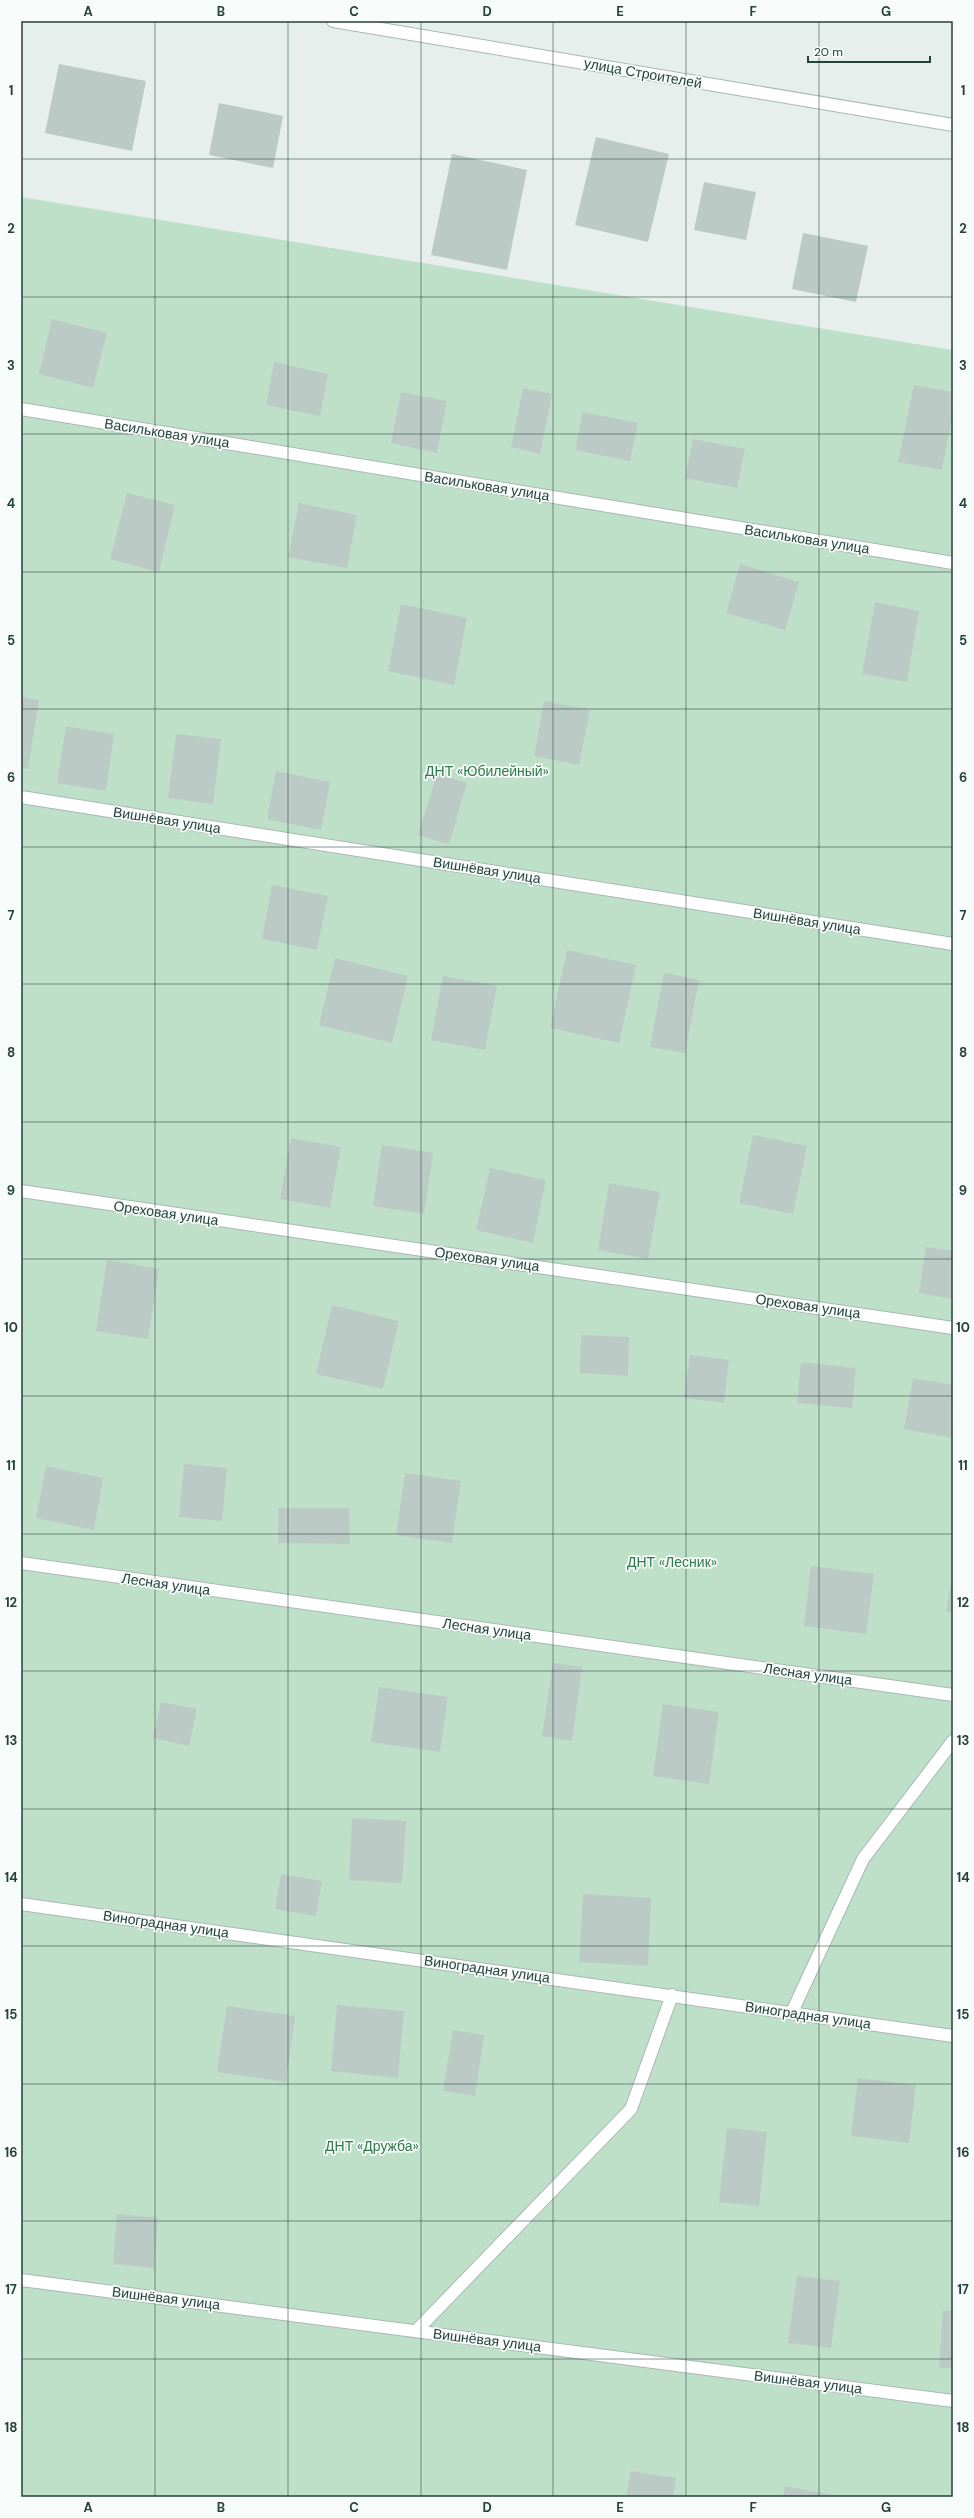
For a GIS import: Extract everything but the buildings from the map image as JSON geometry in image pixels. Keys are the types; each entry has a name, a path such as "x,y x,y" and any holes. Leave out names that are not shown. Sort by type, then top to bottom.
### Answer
{"street":[{"name":"улица Строителей","path":"333,21 953,125"},
{"name":"Васильковая улица","path":"21,408 953,563"},
{"name":"Вишнёвая улица","path":"21,797 953,944"},
{"name":"Ореховая улица","path":"21,1191 953,1328"},
{"name":"Лесная улица","path":"21,1563 953,1695"},
{"path":"792,2012 863,1859 953,1741"},
{"name":"Виноградная улица","path":"21,1904 953,2036"},
{"path":"416,2331 631,2109 672,1995"},
{"name":"Вишнёвая улица","path":"21,2280 953,2401"}],"green space":[{"path":"21,197 953,350 953,2497 21,2497"}],"park label":[{"name":"ДНТ «Юбилейный»","path":"487,771"},
{"name":"ДНТ «Лесник»","path":"672,1562"},
{"name":"ДНТ «Дружба»","path":"372,2146"}]}
